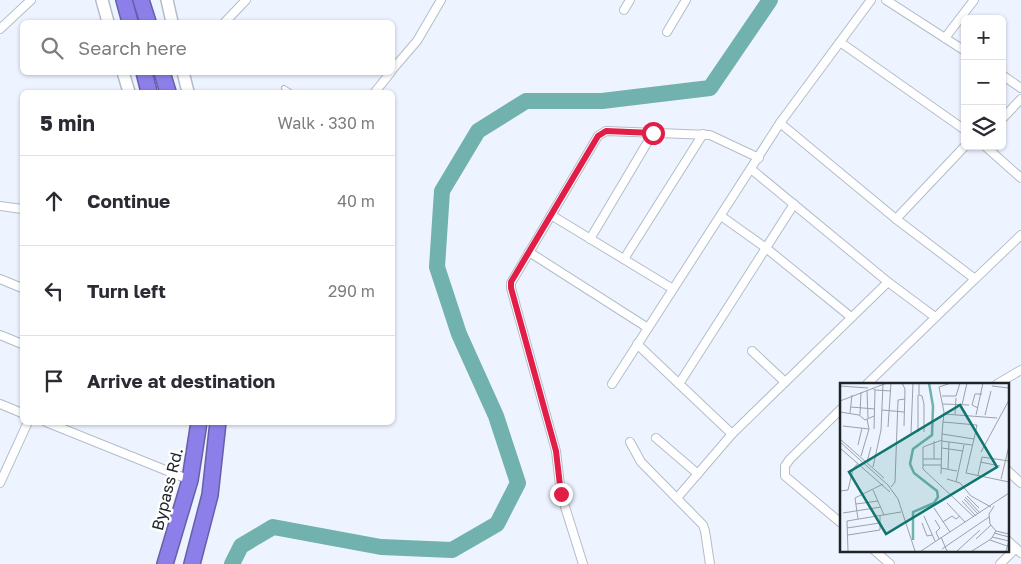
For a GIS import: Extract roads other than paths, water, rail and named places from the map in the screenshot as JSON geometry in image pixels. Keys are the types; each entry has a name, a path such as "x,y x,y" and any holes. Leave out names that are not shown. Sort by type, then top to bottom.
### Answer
{"highway":[{"path":"124,0 129,20"},
{"path":"141,0 147,20"},
{"path":"145,75 149,90"},
{"path":"163,75 167,90"},
{"name":"Bypass Rd.","path":"165,564 190,480 199,425"},
{"path":"192,564 210,496 218,425"}],"street":[{"path":"0,30 31,0"},
{"path":"102,0 107,20"},
{"path":"227,20 246,0"},
{"path":"395,67 421,36 441,0"},
{"path":"624,10 630,0"},
{"path":"667,32 686,0"},
{"path":"612,384 780,123 871,0"},
{"path":"886,0 961,48"},
{"path":"945,38 974,0"},
{"path":"170,1 172,20"},
{"path":"840,42 961,127"},
{"path":"124,75 128,90"},
{"path":"184,75 188,90"},
{"path":"377,90 389,75"},
{"path":"1006,79 1021,88"},
{"path":"1006,115 1021,99"},
{"path":"780,123 896,219 975,279"},
{"path":"583,564 561,494 556,451 511,288 511,282 598,136 606,131 710,135 759,158"},
{"path":"590,239 653,133"},
{"path":"624,259 703,134"},
{"path":"896,219 961,150"},
{"path":"990,150 1021,178"},
{"path":"751,169 888,282 935,317"},
{"path":"679,384 794,204"},
{"path":"0,206 20,209"},
{"path":"551,215 673,289"},
{"path":"721,216 766,248 851,317"},
{"path":"868,383 1021,235"},
{"path":"529,252 648,328"},
{"path":"0,279 20,287"},
{"path":"678,498 732,434 888,282"},
{"path":"0,335 20,343"},
{"path":"637,344 732,434"},
{"path":"752,351 785,382"},
{"path":"1000,383 1021,370"},
{"path":"0,404 20,412"},
{"path":"840,410 785,466 785,476 840,522"},
{"path":"0,483 3,470 26,425"},
{"path":"66,426 190,480"},
{"path":"656,438 698,474"},
{"path":"630,442 641,462 703,525 706,531 710,564"},
{"path":"1008,471 1021,483"},
{"path":"1000,564 1018,550 1008,541"},
{"path":"876,552 890,564"}],"waterway":[{"path":"232,564 241,546 273,527 381,547 452,550 497,524 518,483 496,416 459,334 437,267 442,191 478,131 526,101 602,101 710,88 770,0"}]}
